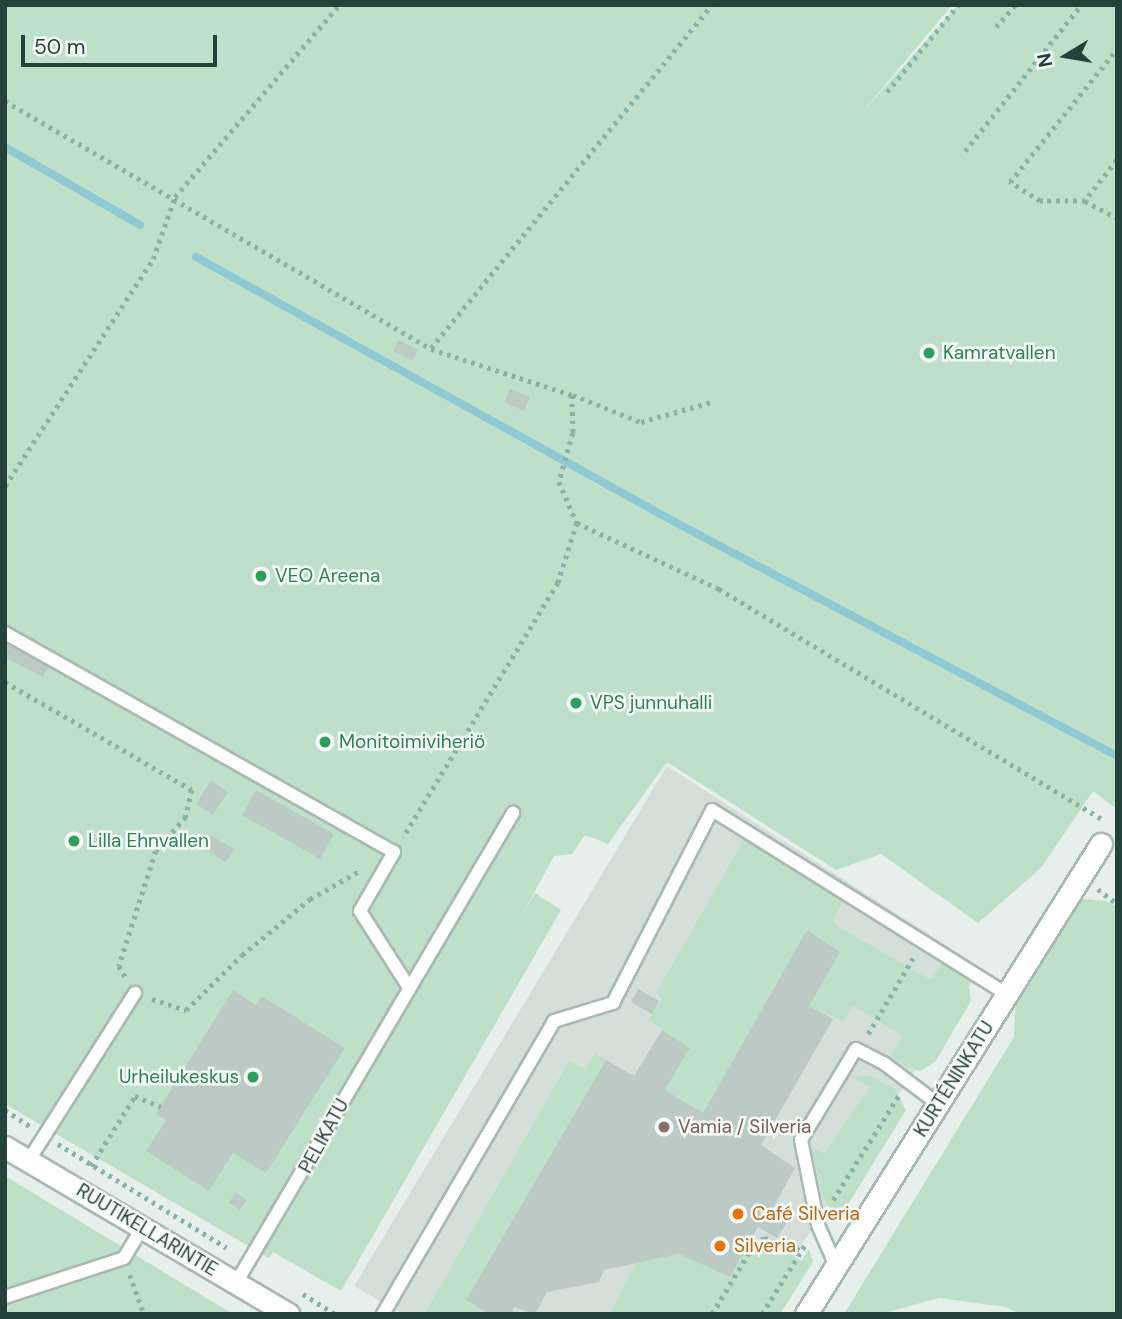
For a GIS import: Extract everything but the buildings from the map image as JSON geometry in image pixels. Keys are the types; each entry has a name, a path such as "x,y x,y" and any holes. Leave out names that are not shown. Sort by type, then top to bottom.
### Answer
{"street":[{"name":"KURTÉNINKATU","path":"806,1314 1101,845"},
{"name":"RUUTIKELLARINTIE","path":"5,1147 288,1314"}],"lane":[{"path":"5,632 394,852 360,911 408,986"},
{"path":"383,1314 554,1021 613,1003 712,810 1007,994"},
{"name":"PELIKATU","path":"236,1283 252,1263 408,986 513,813"},
{"path":"29,1160 135,993"},
{"path":"836,1266 818,1225 801,1140 856,1049 908,1080 938,1104"},
{"path":"5,1297 124,1258 143,1226"}],"path":[{"path":"5,486 153,258 176,197 340,5"},
{"path":"431,349 712,5"},
{"path":"887,92 958,5"},
{"path":"996,27 1015,5"},
{"path":"965,152 1081,5"},
{"path":"1117,49 1010,182 1040,201 1086,201 1117,218"},
{"path":"5,101 176,197 431,349 572,395 641,422 711,402"},
{"path":"1086,201 1117,160"},
{"path":"5,682 192,790 186,817 156,850 119,966 135,993 186,1010 242,954 310,899 394,852 558,583 577,523 559,482 573,433 572,395"},
{"path":"577,523 719,589 1112,826"},
{"path":"856,1049 878,1021 923,942"},
{"path":"762,1314 908,1080"},
{"path":"91,1166 135,1096 161,1107"},
{"path":"5,1110 91,1166 252,1263"},
{"path":"712,1314 754,1244 764,1238 802,1250"},
{"path":"124,1258 144,1314"},
{"path":"299,1292 335,1314"}],"shaded area":[{"name":"Vamia / Silveria","path":"667,766 981,968 757,1314 403,1314 354,1286"}],"green space":[{"name":"Monitoimiviheriö","path":"5,5 952,5 861,114 958,5 1117,5 1117,809 1093,791 1041,868 978,923 881,854 836,870 667,762 608,844 585,835 572,854 554,856 520,919 535,893 561,910 341,1291 273,1252 269,1258 5,1104"},
{"path":"745,838 844,900 832,921 839,927 931,980 942,962 968,980 971,1001 935,1062 920,1071 907,1068 891,1055 903,1036 853,1006 843,1021 809,1006 839,953 807,931 703,1113 665,1090 690,1048 648,1020 662,999 656,993"},
{"path":"1082,899 1107,901 1117,907 1117,1314 1020,1314 1006,1307 939,1298 880,1314 844,1314 1014,1037 1016,997"},
{"path":"595,1054 606,1060 466,1300 489,1314 418,1314 426,1311 569,1061 585,1069"},
{"path":"868,1075 894,1088 906,1110 844,1211 834,1215 823,1198 811,1146 824,1154 870,1087 853,1077"},
{"path":"5,1176 233,1314 5,1314"},
{"path":"776,1245 801,1261 809,1249 813,1262 780,1314 610,1314 636,1263 679,1254 730,1277 748,1246"}],"waterway":[{"path":"5,147 140,225"},
{"path":"196,257 673,521 1117,756"}],"place":[{"name":"Kamratvallen","path":"929,353"},
{"name":"VEO Areena","path":"261,576"},
{"name":"VPS junnuhalli","path":"576,703"},
{"name":"Monitoimiviheriö","path":"325,742"},
{"name":"Lilla Ehnvallen","path":"74,841"},
{"name":"Urheilukeskus","path":"253,1077"},
{"name":"Vamia / Silveria","path":"664,1127"},
{"name":"Café Silveria","path":"738,1214"},
{"name":"Silveria","path":"720,1246"}]}
